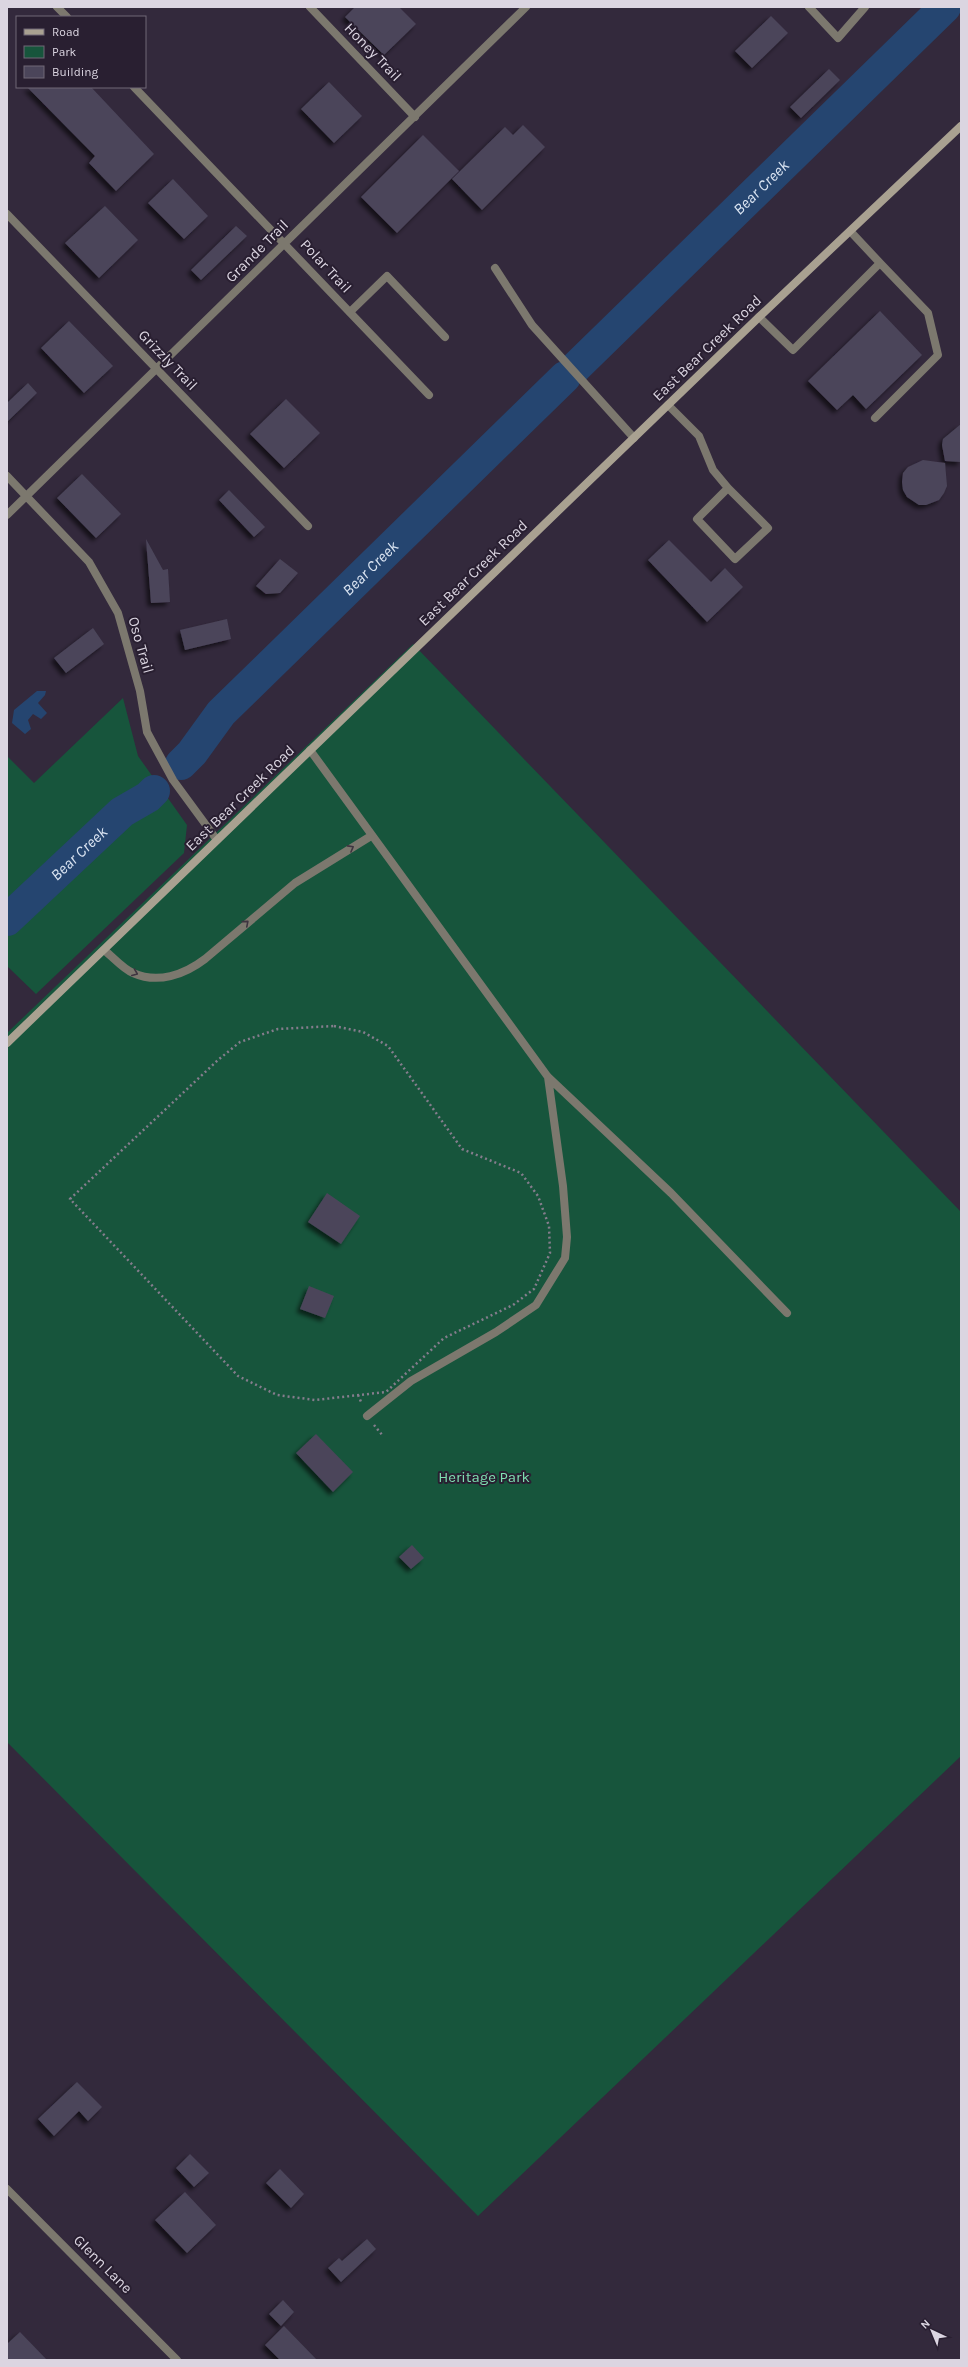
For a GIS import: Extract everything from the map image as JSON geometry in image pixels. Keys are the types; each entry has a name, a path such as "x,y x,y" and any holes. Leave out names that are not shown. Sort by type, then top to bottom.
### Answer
{"main road":[{"name":"East Bear Creek Road","path":"7,1043 759,317 851,232 961,126"}],"street":[{"path":"57,7 66,16"},
{"name":"Honey Trail","path":"310,7 415,117"},
{"name":"Grande Trail","path":"7,515 158,369 526,7"},
{"path":"809,7 838,38 865,7"},
{"name":"Polar Trail","path":"135,88 285,243 429,396"},
{"name":"Grizzly Trail","path":"7,214 308,526"},
{"path":"851,232 928,313 938,354 875,418"},
{"path":"759,317 794,350 880,263"},
{"path":"495,268 532,325 634,438"},
{"path":"350,312 387,276 445,337"},
{"path":"668,405 699,436 713,470 728,488 768,528 734,559 697,519 728,488"},
{"name":"Oso Trail","path":"7,476 89,562 114,606 140,691 147,732 173,780 217,840"},
{"path":"310,750 371,836 548,1077 671,1193 787,1313"},
{"path":"104,950 132,973 160,978 178,975 196,966 295,883 371,836"},
{"path":"367,1416 411,1381 496,1332 536,1305 565,1258 567,1237 563,1186 548,1077"},
{"name":"Glenn Lane","path":"7,2189 177,2360"}],"path":[{"path":"334,1026 363,1032 388,1046 462,1149 521,1173 538,1196 549,1226 550,1253 534,1289 513,1306 444,1338 386,1392 315,1400 277,1395 238,1376 70,1199 218,1060 240,1042 278,1029 334,1026"}],"green space":[{"name":"Heritage Park","path":"413,644 961,1212 961,1756 478,2216 7,1742 7,1033"},
{"path":"123,698 138,756 187,825 184,853 36,994 7,966 7,756 34,783"}],"water":[{"path":"37,691 46,691 45,695 38,703 47,713 41,719 33,714 28,720 31,729 25,734 12,723 14,710"}],"building":[{"path":"355,7 399,7 416,24 384,55 345,17"},
{"path":"771,16 788,33 752,68 735,51"},
{"path":"829,69 840,80 801,118 790,107"},
{"path":"329,82 362,116 334,143 301,109"},
{"path":"28,88 92,88 154,154 116,191 89,163 95,156"},
{"path":"523,125 545,147 482,210 452,179 505,127 513,135"},
{"path":"423,135 459,171 397,233 361,197"},
{"path":"173,179 208,216 184,239 148,203"},
{"path":"105,206 138,240 99,278 65,243"},
{"path":"236,226 247,236 201,280 191,270"},
{"path":"880,311 922,355 866,409 853,395 837,410 808,381"},
{"path":"69,321 113,366 84,393 41,348"},
{"path":"28,383 37,393 7,422 7,403"},
{"path":"286,399 320,433 284,468 250,434"},
{"path":"961,424 961,462 945,461 942,445 943,439"},
{"path":"923,460 945,463 947,486 939,500 926,505 919,505 907,497 903,490 902,482 903,473 908,467"},
{"path":"82,474 121,514 96,538 57,498"},
{"path":"229,490 265,527 254,537 219,500"},
{"path":"146,539 163,570 168,569 170,602 151,603"},
{"path":"669,540 711,582 725,568 743,587 707,622 648,560"},
{"path":"280,559 298,573 280,593 266,594 256,586"},
{"path":"227,619 231,639 185,650 180,630"},
{"path":"93,628 104,644 66,673 54,658"},
{"path":"327,1193 360,1216 341,1244 308,1222"},
{"path":"309,1286 334,1296 325,1318 300,1309"},
{"path":"316,1434 353,1472 333,1492 296,1453"},
{"path":"412,1545 424,1558 411,1569 399,1557"},
{"path":"77,2082 102,2107 88,2121 79,2111 54,2136 38,2119"},
{"path":"190,2154 209,2173 194,2187 176,2168"},
{"path":"280,2169 304,2194 291,2208 266,2183"},
{"path":"185,2192 216,2225 187,2253 155,2220"},
{"path":"367,2239 376,2249 341,2282 328,2268 339,2258 342,2261"},
{"path":"283,2300 294,2312 281,2326 269,2314"},
{"path":"284,2326 317,2360 280,2360 265,2345"},
{"path":"20,2332 47,2360 7,2360 7,2344"}],"waterway":[{"name":"Bear Creek","path":"576,367 945,7"},
{"name":"Bear Creek","path":"181,764 192,753 221,713 565,377"},
{"name":"Bear Creek","path":"7,920 122,812 148,797 154,791"}]}
